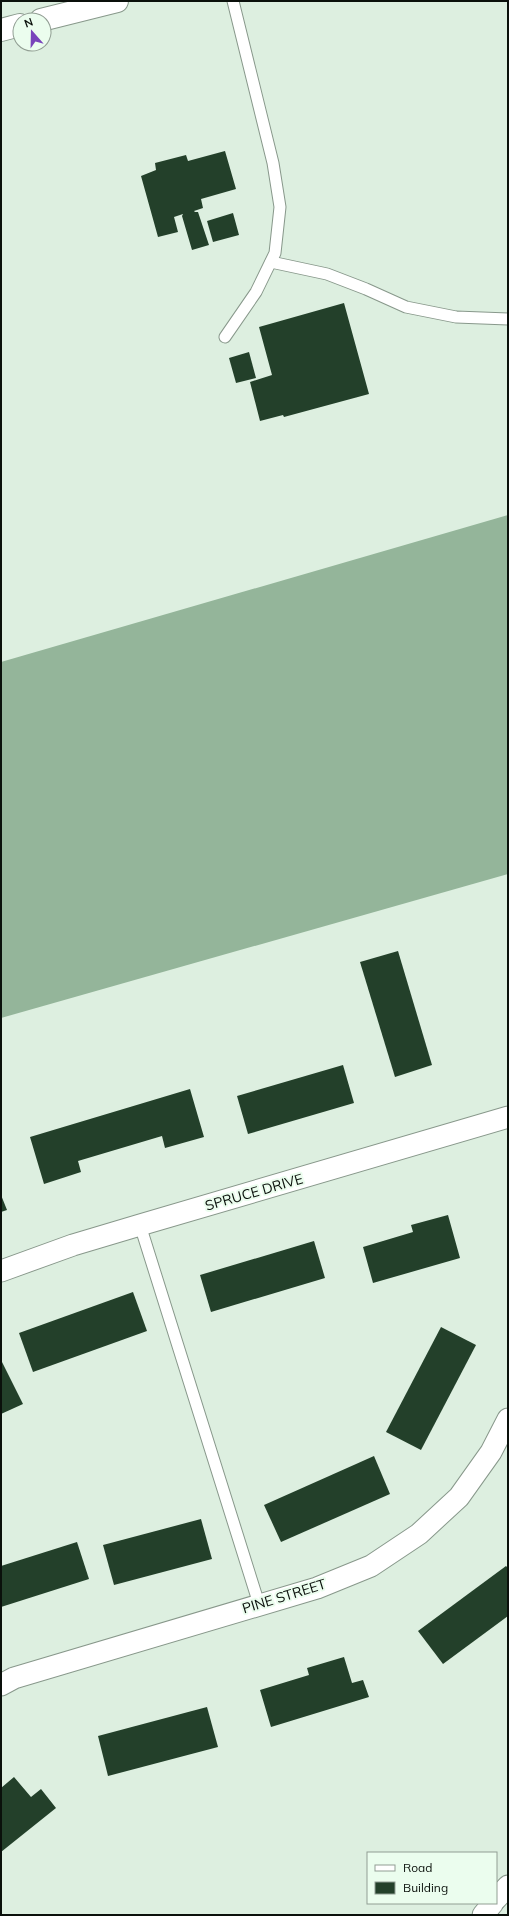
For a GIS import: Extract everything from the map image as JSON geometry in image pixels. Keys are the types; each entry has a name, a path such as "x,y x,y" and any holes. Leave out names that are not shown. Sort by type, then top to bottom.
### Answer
{"main road":[{"path":"52,17 117,1"},
{"path":"1,30 12,27"}],"street":[{"name":"SPRUCE DRIVE","path":"1,1272 73,1245 140,1225 507,1122"},
{"name":"PINE STREET","path":"1,1685 14,1678 317,1588 371,1566 418,1534 459,1497 492,1452 508,1419"},
{"path":"497,1899 508,1886"},
{"path":"483,1915 492,1904"}],"lane":[{"path":"225,337 256,292 275,253 280,207 273,163 232,1"},
{"path":"271,262 327,274 366,288 406,307 456,317 508,319"},
{"path":"140,1225 259,1604"}],"green space":[{"path":"508,515 508,874 1,1018 1,662"}],"building":[{"path":"225,151 236,189 201,199 203,208 194,211 198,212 209,245 192,250 182,216 183,214 174,217 178,232 158,237 141,176 156,170 155,163 186,155 188,161"},
{"path":"233,213 239,235 213,242 207,221"},
{"path":"344,303 369,394 284,417 283,415 260,421 250,382 272,375 259,327"},
{"path":"249,352 256,378 236,383 229,358"},
{"path":"398,951 432,1065 395,1077 360,962"},
{"path":"343,1065 354,1103 248,1134 237,1096"},
{"path":"190,1089 204,1137 165,1148 162,1136 78,1161 81,1172 44,1184 30,1137"},
{"path":"1,1195 7,1210 1,1212"},
{"path":"448,1215 460,1258 373,1283 363,1247 413,1232 411,1225"},
{"path":"314,1241 325,1278 211,1312 200,1275"},
{"path":"133,1292 147,1331 33,1372 19,1333"},
{"path":"441,1327 476,1345 421,1450 386,1432"},
{"path":"1,1360 23,1404 1,1414"},
{"path":"374,1456 390,1494 281,1542 264,1505"},
{"path":"201,1519 212,1559 114,1585 103,1545"},
{"path":"77,1542 89,1579 1,1607 1,1566"},
{"path":"506,1566 508,1568 508,1616 443,1664 418,1631"},
{"path":"344,1657 352,1683 363,1680 369,1697 271,1727 260,1690 309,1675 307,1668"},
{"path":"207,1707 218,1747 108,1776 98,1736"},
{"path":"14,1777 31,1797 41,1789 56,1808 1,1852 1,1788"}]}
